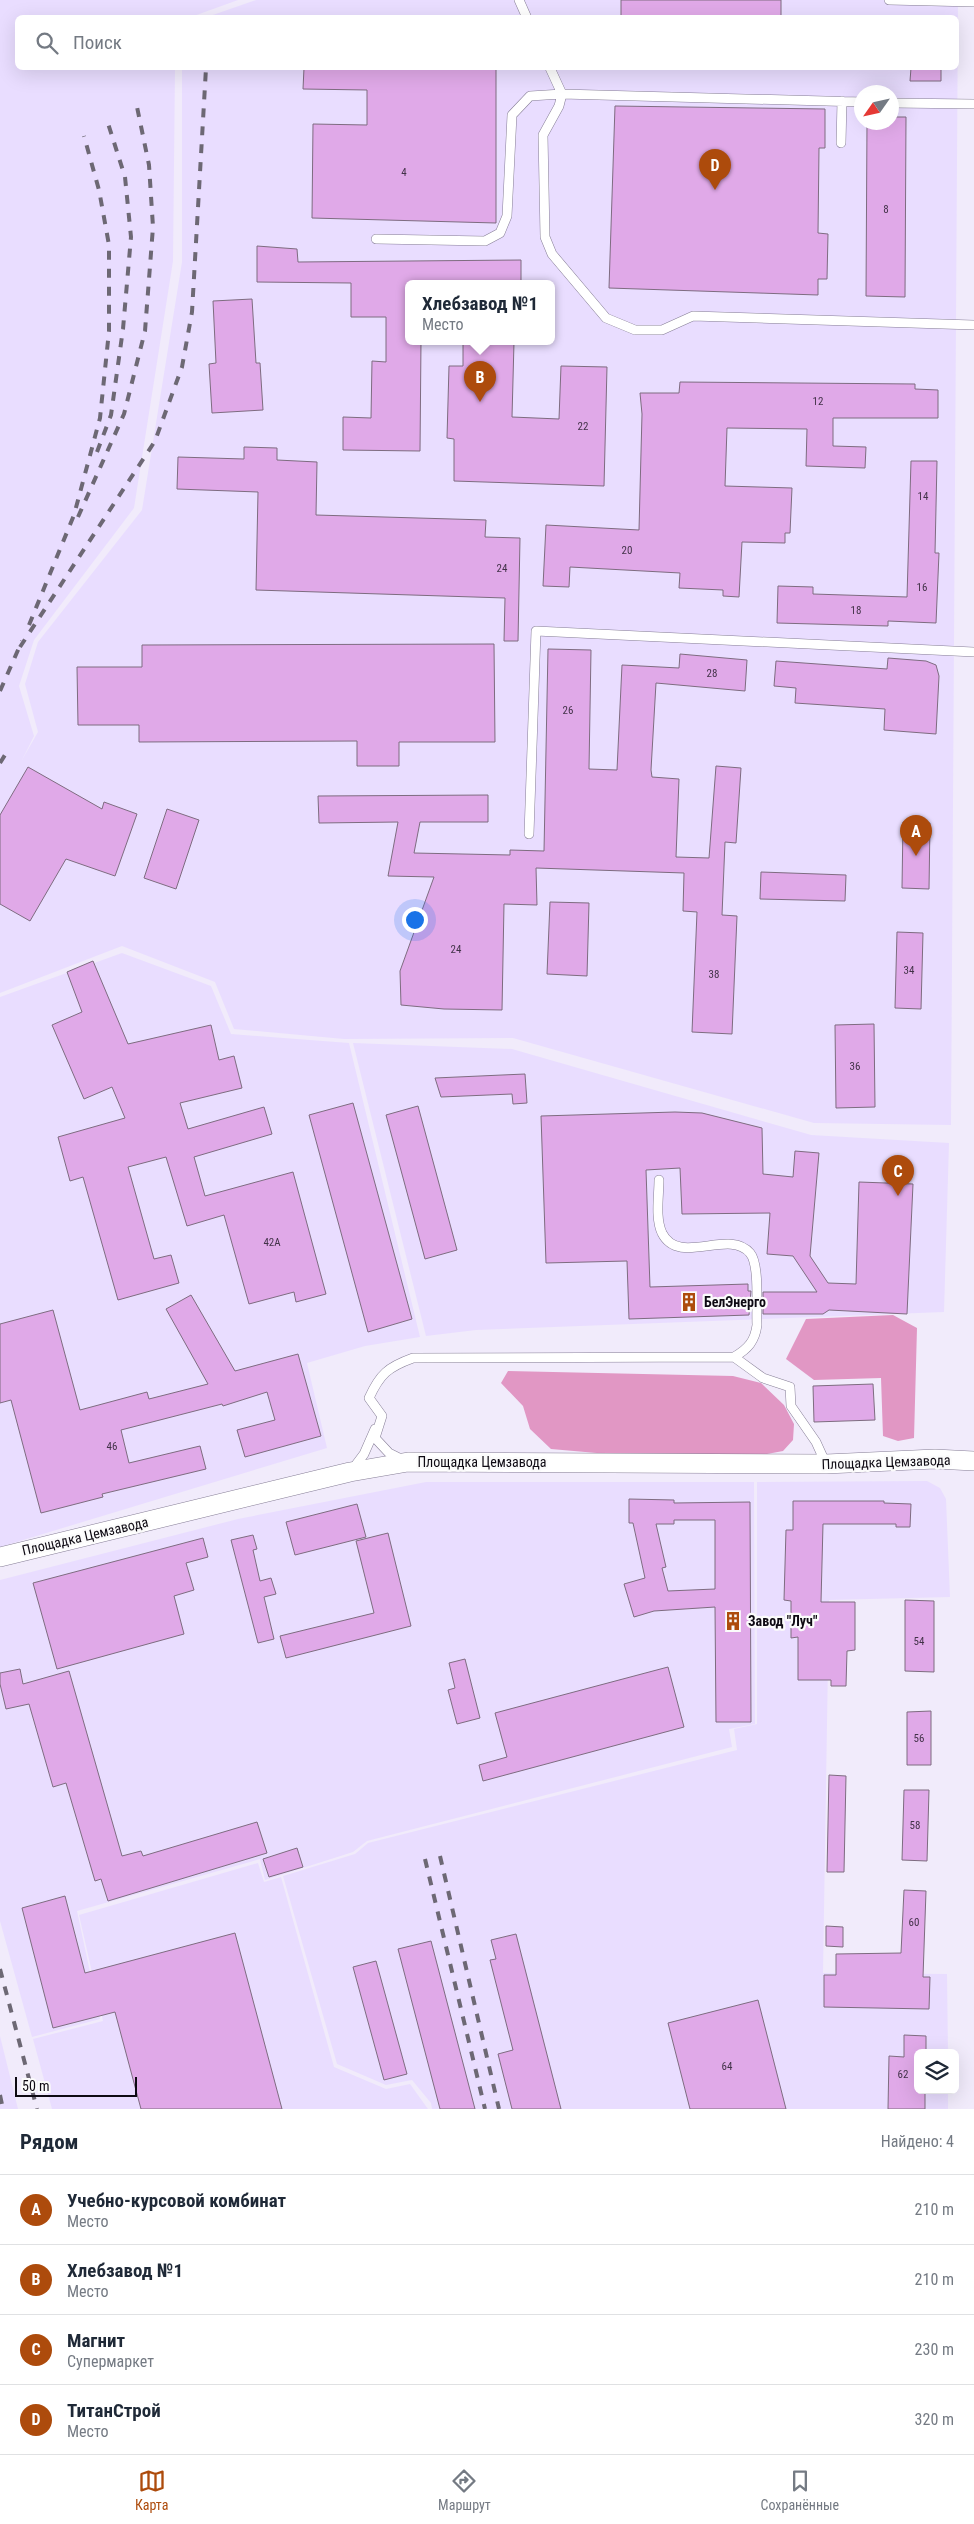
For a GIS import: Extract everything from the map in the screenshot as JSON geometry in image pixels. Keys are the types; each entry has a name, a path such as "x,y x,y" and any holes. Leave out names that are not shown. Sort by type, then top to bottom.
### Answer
{"street":[{"name":"Площадка Цемзавода","path":"0,1557 350,1472 408,1462 826,1464 935,1459 974,1460"}],"lane":[{"path":"519,0 526,15"},
{"path":"889,0 974,2"},
{"path":"551,70 562,94 559,106 543,135 545,237 552,254 606,318 635,330 662,330 692,316 974,325"},
{"path":"376,239 485,241 500,233 507,216 512,115 530,96 562,94 854,102"},
{"path":"841,143 842,101"},
{"path":"899,102 974,104"},
{"path":"529,834 536,631 974,652"},
{"path":"382,1416 369,1398 378,1379 393,1366 412,1358 734,1357 747,1349 756,1335 755,1262 750,1252 737,1245 691,1248 673,1245 662,1234 659,1219 658,1180"},
{"path":"734,1357 763,1378 790,1387 791,1406 816,1442 826,1464"},
{"path":"382,1416 375,1438 389,1453 408,1462"},
{"path":"350,1472 364,1454 369,1439 382,1416"}],"shaded area":[{"path":"0,0 238,0 197,15 15,15 15,70 175,70 173,261 134,508 34,640 19,686 34,736 22,760 38,732 25,684 38,642 142,510 182,262 182,70 958,70 951,1125 814,1123 513,1038 344,1039 234,1029 215,982 122,946 0,993"},
{"path":"256,0 958,0 958,15 213,15"},
{"path":"122,953 211,986 231,1034 349,1043 420,1337 365,1346 307,1363 327,1448 0,1547 0,997"},
{"path":"353,1043 512,1049 811,1135 949,1143 944,1312 476,1330 426,1336"},
{"path":"893,1315 917,1328 914,1438 898,1441 883,1436 881,1378 814,1380 786,1359 806,1319"},
{"path":"508,1371 733,1376 761,1383 784,1405 794,1424 793,1440 783,1451 767,1454 631,1456 551,1449 530,1429 523,1406 501,1383"},
{"path":"927,1481 940,1488 946,1499 950,1597 829,1600 823,1973 947,1974 948,2049 914,2049 914,2094 948,2094 948,2109 432,2109 431,2103 412,2080 386,2085 337,2064 283,1876 355,1854 368,1843 737,1750 734,1729 757,1724 757,1482"},
{"path":"426,1482 754,1482 755,1724 729,1729 732,1747 367,1841 353,1852 265,1880 260,1859 77,1911 100,2019 32,2037 0,1921 0,1580 238,1519"},
{"path":"258,1863 264,1882 281,1877 334,2067 386,2089 410,2084 428,2109 52,2109 33,2039 103,2021 79,1915"},
{"path":"0,2036 18,2109 0,2109"}],"building":[{"path":"621,0 781,0 781,15 621,15"},
{"path":"304,70 496,70 496,223 312,218 313,124 367,125 367,90 303,89"},
{"path":"911,70 941,70 941,81 910,81"},
{"path":"615,106 825,109 825,148 819,148 818,233 828,234 827,279 818,279 818,295 609,288"},
{"path":"899,117 906,117 905,297 866,296 867,130 899,130"},
{"path":"257,246 297,249 298,262 521,260 521,280 405,280 405,345 421,345 420,451 343,450 343,417 371,418 372,361 386,362 386,317 351,317 351,283 257,282"},
{"path":"252,299 256,363 260,363 263,410 212,413 209,364 216,363 213,301"},
{"path":"463,345 514,345 512,417 559,419 561,366 607,367 604,486 454,481 454,439 447,438 449,366 463,366"},
{"path":"680,382 915,384 915,389 938,390 938,418 833,418 833,446 866,447 865,468 806,466 807,429 727,428 725,486 792,488 790,533 785,533 785,543 742,542 739,597 723,596 723,590 679,588 680,573 570,567 569,587 543,586 546,525 639,530 642,414 640,393 679,393"},
{"path":"244,447 277,448 277,460 317,462 316,515 486,520 485,537 520,538 518,641 504,641 505,598 256,590 258,492 177,489 178,457 244,459"},
{"path":"911,461 937,461 935,553 939,553 936,623 888,621 888,626 777,623 778,586 813,587 813,594 907,597"},
{"path":"494,644 495,742 399,742 399,766 357,766 357,741 139,742 139,725 78,725 77,667 142,667 142,645"},
{"path":"548,649 591,650 589,769 617,770 622,665 679,668 680,654 747,660 745,691 656,683 651,770 652,777 679,779 676,857 709,858 716,766 741,768 736,843 725,842 722,915 737,916 732,1034 692,1032 697,912 683,911 684,873 536,868 537,905 504,904 502,1010 444,1009 401,1005 400,971 434,877 388,876 398,822 319,823 318,796 488,795 488,822 420,822 414,853 510,855 510,850 544,851"},
{"path":"888,658 926,661 936,665 939,676 936,734 884,730 885,709 795,703 796,688 774,686 776,661 887,669"},
{"path":"28,767 102,809 104,802 137,814 115,876 66,859 30,921 0,904 0,815"},
{"path":"167,809 199,820 176,889 144,878"},
{"path":"903,822 930,823 929,889 902,888"},
{"path":"761,872 846,875 845,901 760,899"},
{"path":"550,902 589,903 587,976 547,974"},
{"path":"897,932 923,933 921,1009 895,1008"},
{"path":"93,961 128,1044 211,1025 219,1060 234,1056 242,1088 180,1103 188,1129 264,1107 272,1134 194,1157 205,1196 293,1172 326,1294 296,1302 294,1292 249,1304 224,1215 187,1226 166,1157 128,1167 154,1259 171,1255 179,1283 118,1300 83,1177 70,1181 58,1137 125,1118 112,1087 84,1099 52,1025 82,1012 67,972"},
{"path":"874,1024 875,1107 836,1108 835,1025"},
{"path":"525,1074 527,1103 513,1104 512,1094 441,1097 435,1078"},
{"path":"353,1103 412,1319 368,1332 309,1115"},
{"path":"418,1106 457,1250 425,1259 386,1115"},
{"path":"675,1112 702,1113 762,1128 763,1174 793,1177 795,1151 819,1153 810,1256 828,1283 856,1284 859,1182 913,1184 907,1314 829,1310 823,1314 763,1314 763,1292 817,1292 793,1256 767,1254 770,1213 682,1214 680,1168 646,1170 650,1287 748,1284 748,1291 751,1291 749,1315 629,1319 627,1261 546,1263 541,1116"},
{"path":"191,1295 235,1371 298,1354 321,1436 245,1457 237,1430 275,1420 267,1392 223,1406 222,1404 121,1430 129,1463 200,1446 206,1469 102,1494 103,1497 41,1513 11,1400 0,1403 0,1324 53,1310 80,1410 147,1392 149,1399 208,1384 166,1309"},
{"path":"873,1384 875,1420 814,1422 813,1386"},
{"name":"Завод \"Луч\"","path":"629,1499 674,1500 674,1503 750,1502 751,1722 716,1722 715,1607 654,1611 634,1617 624,1584 645,1578 633,1523 629,1523","holes":["674,1520 715,1520 715,1589 668,1591 662,1568 666,1567 656,1524 674,1524"]},
{"path":"793,1501 884,1501 884,1503 911,1504 910,1527 896,1527 896,1524 823,1524 821,1602 855,1602 855,1650 847,1651 846,1686 831,1686 831,1680 798,1680 798,1637 791,1638 791,1601 784,1600 786,1530 793,1530"},
{"path":"357,1504 366,1537 295,1555 286,1522"},
{"path":"388,1533 411,1626 286,1658 280,1636 374,1613 356,1541"},
{"path":"253,1535 257,1549 253,1550 260,1581 271,1578 276,1594 264,1597 274,1639 258,1643 231,1540"},
{"path":"203,1538 208,1557 186,1563 194,1590 174,1596 184,1634 57,1669 33,1583"},
{"path":"905,1600 934,1601 934,1672 905,1671"},
{"path":"465,1659 480,1718 457,1724 448,1690 455,1688 449,1663"},
{"path":"668,1667 684,1727 483,1781 479,1765 507,1757 495,1713"},
{"path":"20,1669 23,1684 69,1671 122,1856 141,1851 143,1856 257,1822 267,1853 108,1901 101,1879 95,1881 66,1783 53,1787 29,1704 6,1709 0,1684 0,1673"},
{"path":"931,1711 931,1765 907,1765 907,1712"},
{"path":"829,1775 846,1776 844,1872 827,1872"},
{"path":"904,1790 929,1790 927,1861 902,1860"},
{"path":"297,1848 303,1867 269,1877 263,1859"},
{"path":"904,1890 926,1891 923,1977 930,1977 929,2009 824,2007 824,1975 836,1975 836,1954 901,1953"},
{"path":"65,1896 85,1973 235,1933 282,2109 141,2109 115,2012 53,2028 22,1908"},
{"path":"826,1926 843,1927 843,1947 826,1946"},
{"path":"516,1934 561,2109 512,2109 498,2054 513,2050 490,1960 496,1959 491,1940"},
{"path":"431,1941 475,2109 440,2109 398,1949"},
{"path":"376,1961 407,2074 384,2080 353,1967"},
{"path":"758,2000 786,2109 690,2109 668,2023"},
{"path":"904,2035 926,2036 926,2049 914,2049 914,2094 925,2094 925,2109 888,2109 889,2056 904,2057"}],"railway":[{"path":"20,647 155,441 182,367 192,312 206,70"},
{"path":"78,517 124,414 145,331 153,227 149,165 136,102"},
{"path":"97,452 111,415 123,329 131,237 125,177 106,117"},
{"path":"29,625 74,515 100,418 109,331 109,245 99,190 84,136"},
{"path":"0,691 22,641"},
{"path":"0,763 8,750"},
{"path":"440,1856 499,2109"},
{"path":"425,1859 485,2109"},
{"path":"0,1969 37,2109"},
{"path":"0,2095 3,2109"}],"place":[{"name":"ТитанСтрой","path":"715,190"},
{"name":"Хлебзавод №1","path":"480,402"},
{"name":"Учебно-курсовой комбинат","path":"916,856"},
{"name":"Магнит","path":"898,1196"},
{"name":"БелЭнерго","path":"689,1302"},
{"name":"Завод \"Луч\"","path":"733,1621"}]}
